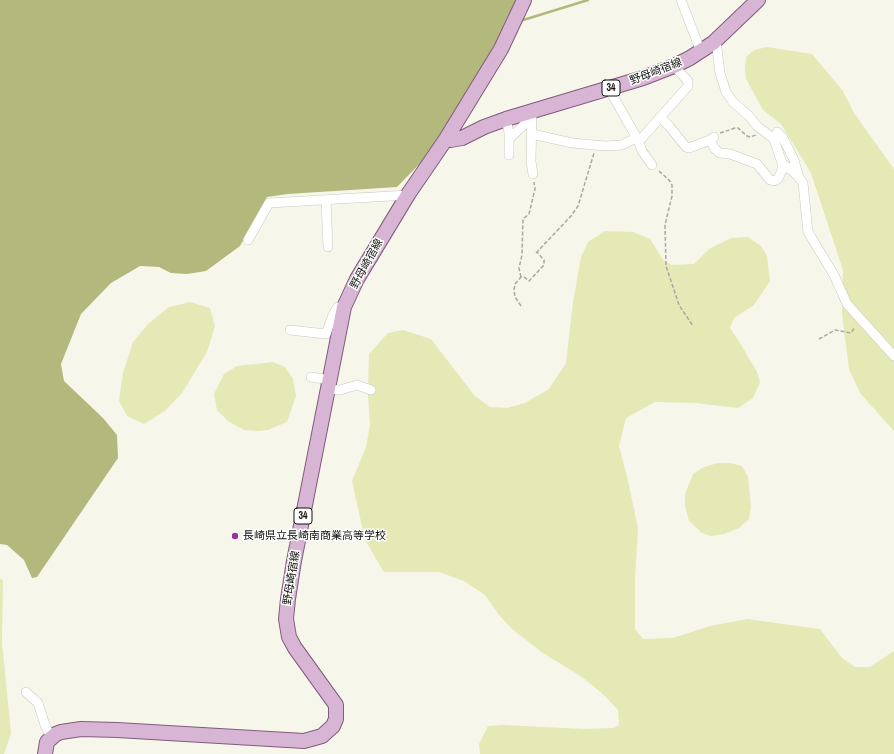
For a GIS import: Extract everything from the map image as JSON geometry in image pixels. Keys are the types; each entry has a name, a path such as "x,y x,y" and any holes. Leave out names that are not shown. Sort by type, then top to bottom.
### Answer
{"main road":[{"name":"野母崎宿線","path":"51,737 61,732 74,730 117,730 304,741 322,736 333,726 336,719 336,705 295,648 289,637 286,619 294,561 344,307 357,279 408,195 446,139 501,49 524,0"},
{"name":"野母崎宿線","path":"446,139 451,140 462,138 484,127 506,119 643,78 674,66 701,52 716,40 758,0"},
{"path":"45,754 47,742 51,737"}],"street":[{"path":"680,0 701,52"},
{"path":"660,117 689,148 712,138 715,149 720,153 730,154 757,164 771,181 778,179 782,170 782,163 774,138 757,126 749,116 733,102 726,92 720,73 716,40"},
{"path":"532,134 572,143 597,146 622,145 642,138 688,86 688,81 674,66"},
{"path":"610,88 642,151 652,165"},
{"path":"528,112 532,134 531,162 533,174"},
{"path":"509,139 526,123 528,112"},
{"path":"506,119 509,133 508,155"},
{"path":"777,132 783,138 794,160 799,178"},
{"path":"782,163 803,183 808,232 834,274 847,304 894,356"},
{"path":"248,240 269,203 408,195"},
{"path":"326,200 328,247"},
{"path":"290,330 326,334 333,315 338,307 344,307"},
{"path":"311,377 340,390 357,386 371,390"},
{"path":"26,692 38,703 45,726 51,737"}],"path":[{"path":"712,138 718,134 735,128 738,128 750,137 765,132"},
{"path":"520,277 524,277 529,281 544,265 544,260 537,252 571,216 578,206 597,146"},
{"path":"652,165 666,176 672,185 672,196 665,225 666,266 679,305 694,326"},
{"path":"521,306 515,297 514,290 515,284 520,277 519,268 522,255 523,219 529,214 535,189 533,174"},
{"path":"819,339 835,330 851,333 861,319"}],"shaded area":[{"path":"0,0 518,0 513,15 432,151 397,187 288,194 267,197 240,246 206,271 187,274 171,273 159,267 140,266 111,283 81,314 61,364 64,381 103,418 117,435 118,458 37,577 32,578 24,560 7,545 0,544"},
{"path":"767,47 812,54 843,91 854,113 894,169 894,431 860,393 849,369 842,314 843,270 811,173 781,124 763,110 746,79 746,57 754,50"},
{"path":"605,231 633,232 650,239 664,261 672,265 694,264 709,249 731,238 748,237 761,246 767,256 770,281 754,305 734,318 730,328 757,372 760,382 753,398 738,408 695,403 655,402 626,418 619,446 638,528 635,579 635,629 643,639 673,638 710,626 747,619 820,629 842,658 855,667 870,667 894,651 894,754 480,754 479,744 488,726 503,725 584,729 614,728 619,725 618,710 605,696 582,677 543,653 512,629 499,615 485,595 464,581 439,572 384,572 365,540 352,481 366,447 370,425 368,394 369,354 388,333 403,330 431,339 474,395 490,407 507,408 525,403 549,389 566,363 573,302 581,257 588,242"},
{"path":"190,302 210,308 215,326 207,352 182,393 165,411 144,424 127,416 119,401 123,373 133,342 148,324 169,307"},
{"path":"273,362 285,367 293,379 296,396 287,422 268,430 258,431 244,430 228,421 217,410 214,394 224,374 237,366"},
{"path":"718,463 730,463 742,466 748,477 751,507 749,519 739,528 724,534 711,536 702,533 689,521 685,506 685,494 693,474 704,467"},
{"path":"0,579 3,580 2,643 11,733 4,754 0,754"}],"waterway":[{"path":"520,21 588,0"}],"place":[{"name":"長崎県立長崎南商業高等学校","path":"235,536"}]}
